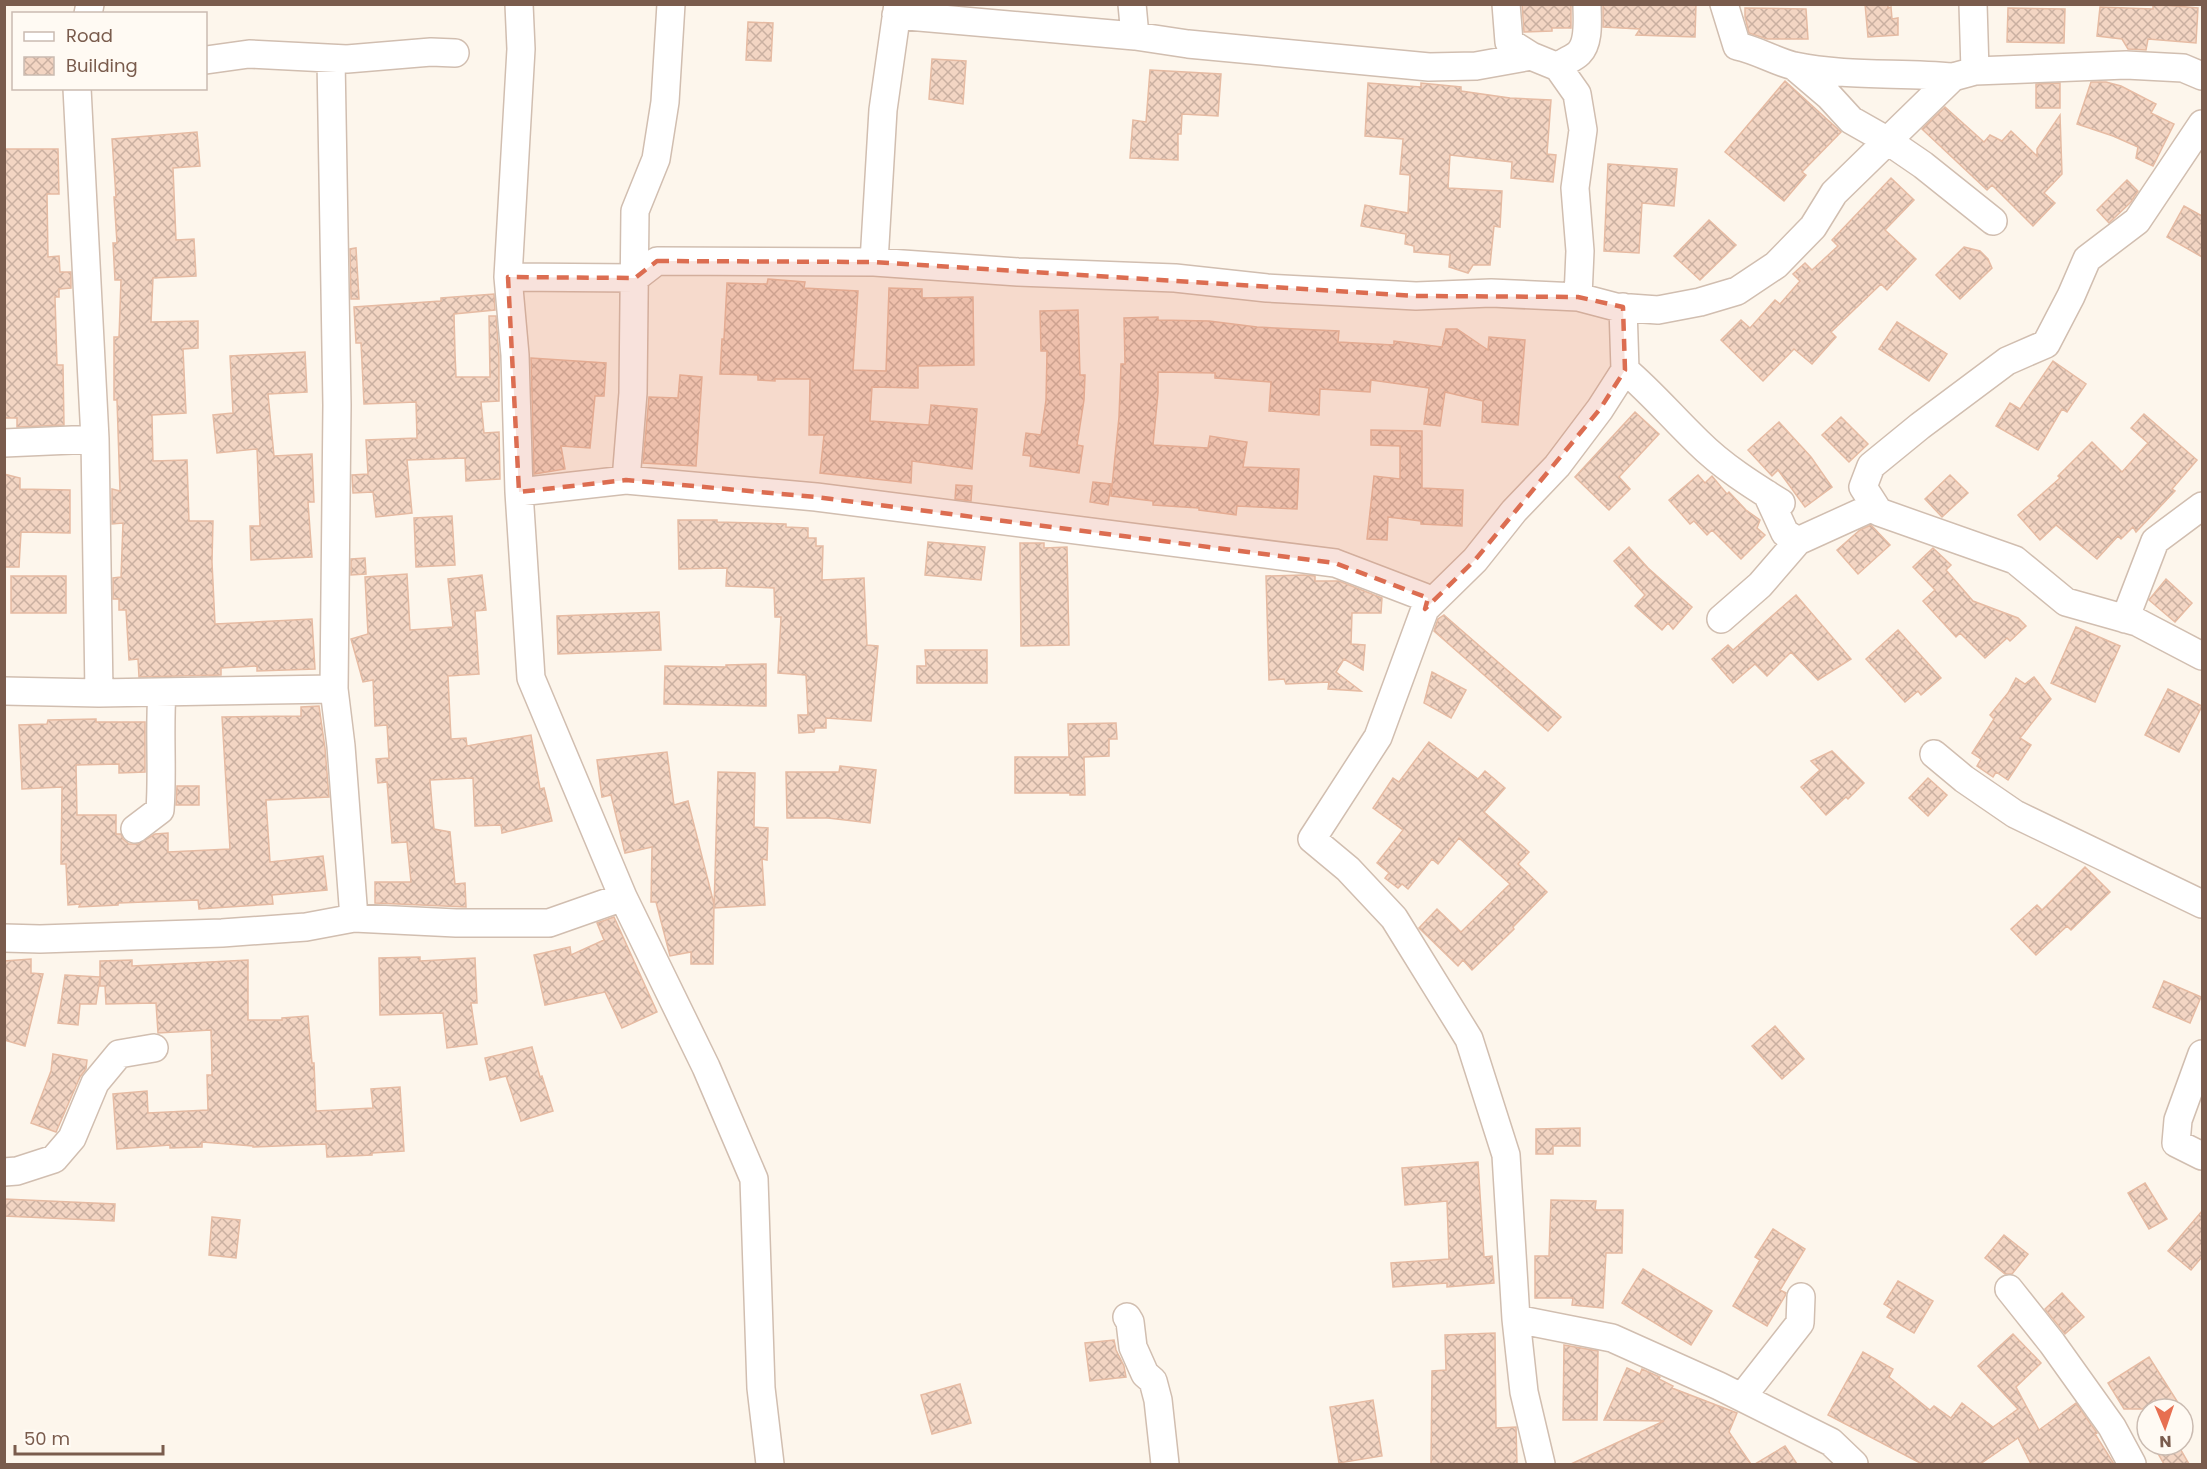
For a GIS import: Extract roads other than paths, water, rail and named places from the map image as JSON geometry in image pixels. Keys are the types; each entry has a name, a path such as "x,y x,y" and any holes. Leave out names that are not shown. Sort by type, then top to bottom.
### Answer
{"street":[{"path":"519,4 521,49 508,277 515,355 519,492 531,678 623,897 706,1067 754,1179 761,1388 770,1464"},
{"path":"626,480 633,393 635,211 656,159 665,102 671,4"},
{"path":"1132,4 1135,36"},
{"path":"1506,4 1509,42 1531,56 1558,67 1577,94 1583,130 1575,188 1580,251 1578,297"},
{"path":"1558,67 1579,54 1584,44 1587,4"},
{"path":"1724,4 1737,46 1749,48 1776,61 1795,66 1853,74 1964,74 2126,65 2182,68 2202,76"},
{"path":"508,277 635,278 657,261 874,262 1018,272 1176,278 1267,288 1416,296 1491,293 1578,297 1623,307 1658,310 1700,302 1737,291 1776,265 1813,227 1834,193 1888,141 1964,74 1973,4"},
{"path":"874,262 883,110 897,10 936,11 1013,27 1135,36 1245,50 1429,67 1476,66 1531,56"},
{"path":"207,60 249,54 347,59 431,52 455,53"},
{"path":"331,59 337,405 334,689 341,746 354,918"},
{"path":"1795,66 1829,96 1851,120 1888,141 1923,165 1994,221"},
{"path":"77,90 95,440 99,693"},
{"path":"2202,124 2137,221 2087,259 2046,344 2007,360 1871,466 1863,487 1879,512 2015,560 2066,602 2137,622 2202,656"},
{"path":"1425,609 1475,560 1514,511 1557,466 1600,409 1625,370 1623,307"},
{"path":"1625,370 1652,394 1699,444 1740,477 1774,498 1785,533 1798,541"},
{"path":"4,443 95,440"},
{"path":"519,492 626,480 816,497 1335,563 1424,597 1425,609 1378,737 1312,839 1347,869 1394,918 1469,1038 1506,1155 1516,1319 1524,1392 1542,1464"},
{"path":"1721,619 1760,585 1798,541 1875,506"},
{"path":"2125,619 2155,541 2202,506"},
{"path":"4,691 99,693 334,689"},
{"path":"135,829 160,810 163,780 160,720 162,692"},
{"path":"1934,754 1964,779 2016,814 2202,904"},
{"path":"4,938 40,939 222,933 306,927 354,918 456,924 549,922 623,897"},
{"path":"4,1172 17,1171 54,1159 72,1138 95,1083 119,1054 154,1048"},
{"path":"2202,1053 2178,1120 2176,1143 2202,1156"},
{"path":"2009,1289 2052,1343 2112,1427 2132,1464"},
{"path":"1742,1397 1800,1323 1802,1297"},
{"path":"1127,1317 1131,1322 1133,1347 1145,1374 1153,1381 1158,1400 1165,1464"},
{"path":"1516,1319 1612,1338 1742,1397 1830,1442 1854,1464"}]}
